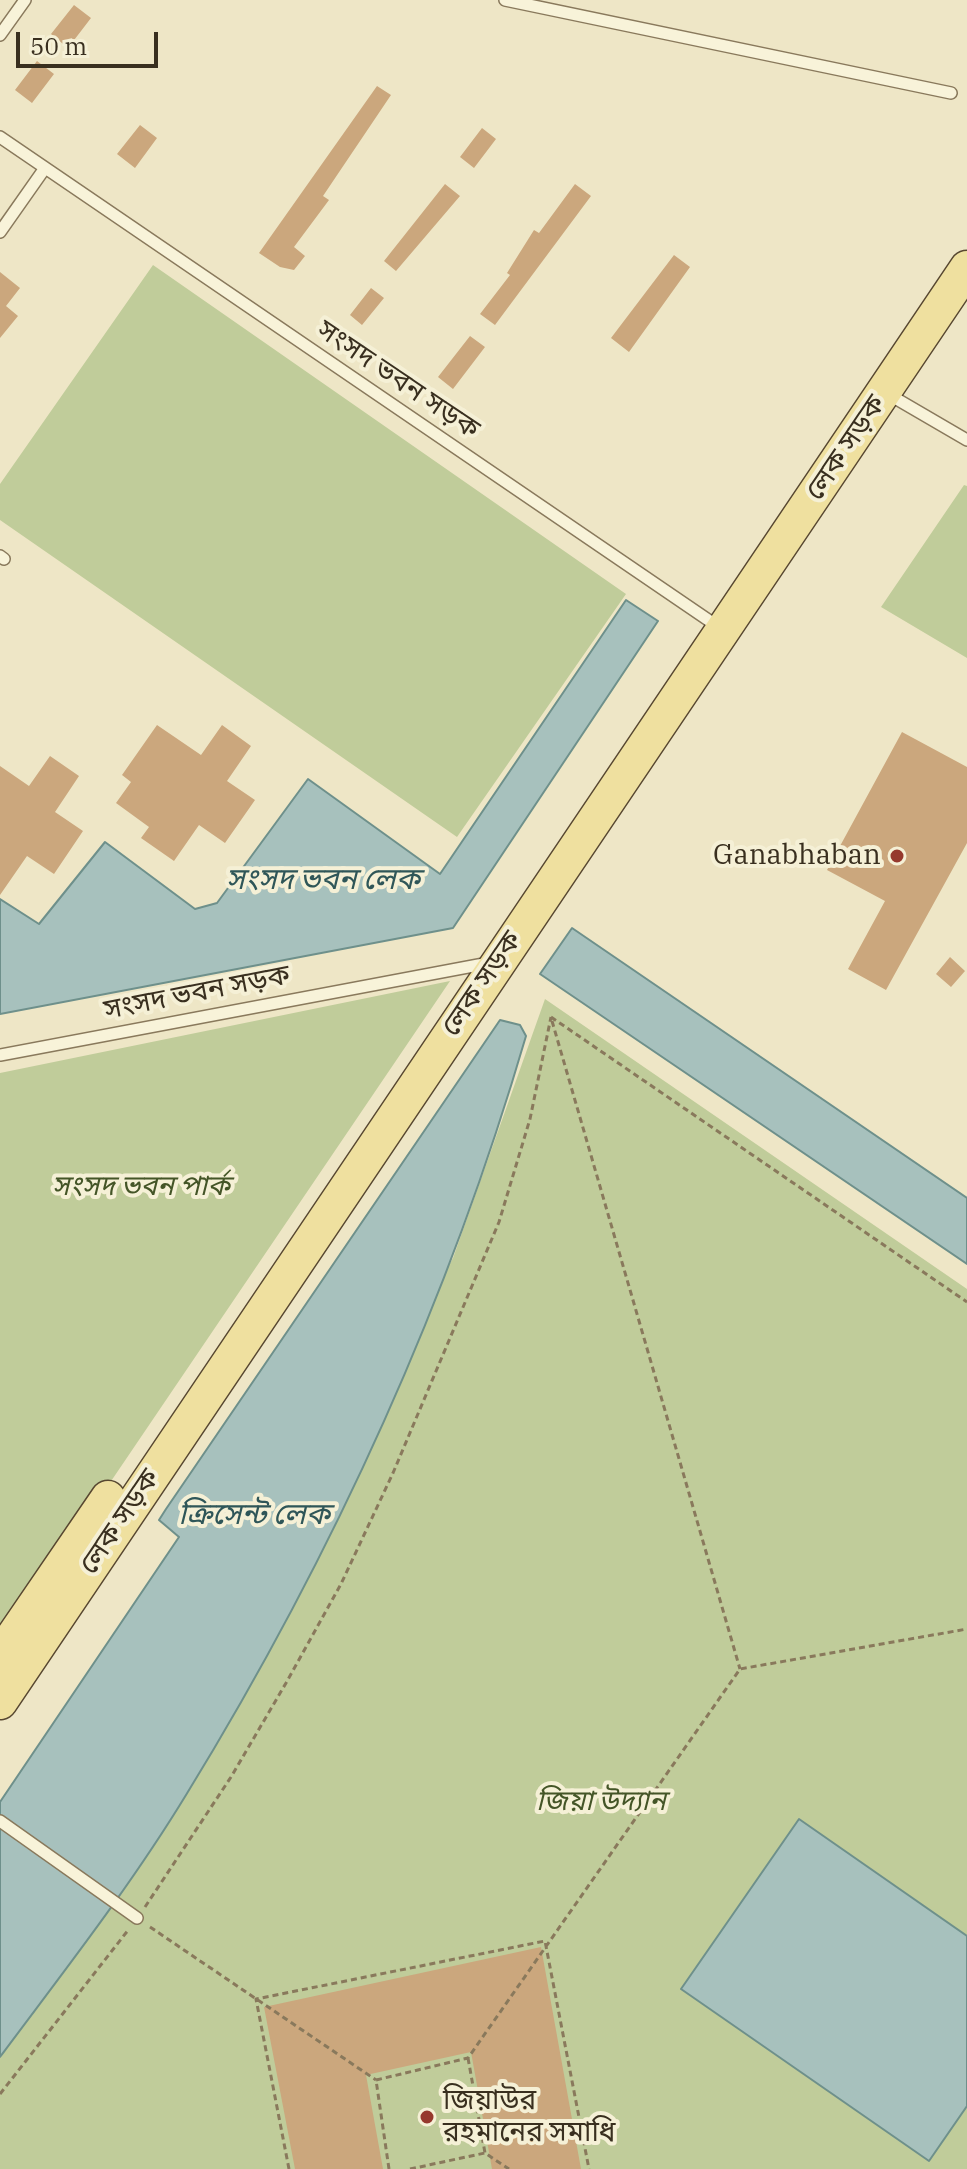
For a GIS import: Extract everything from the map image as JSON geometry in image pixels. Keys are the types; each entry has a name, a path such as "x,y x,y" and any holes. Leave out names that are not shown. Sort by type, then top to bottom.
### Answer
{"main road":[{"path":"716,625 967,241"},
{"name":"লেক সড়ক","path":"0,1702 484,964 716,625 885,391 967,268"},
{"path":"0,1656 484,964"}],"lane":[{"path":"0,35 25,0"},
{"path":"505,0 951,93"},
{"name":"সংসদ ভবন সড়ক","path":"0,137 716,625"},
{"path":"0,232 45,168"},
{"path":"885,391 967,440"},
{"name":"সংসদ ভবন সড়ক","path":"0,1055 484,964"},
{"path":"0,1821 137,1918"}],"path":[{"path":"551,1017 967,1302"},
{"path":"551,1017 740,1669"},
{"path":"0,2094 137,1918 231,1777 341,1584 393,1473 499,1222 530,1119 551,1017"},
{"path":"137,1918 376,2080 468,2058 740,1669 967,1629"},
{"path":"256,1999 545,1941 589,2169"},
{"path":"256,1999 289,2169"},
{"path":"468,2058 485,2153"},
{"path":"376,2080 389,2169"},
{"path":"410,2169 485,2153 509,2169"}],"green space":[{"path":"153,265 626,594 457,837 0,520 0,484"},
{"path":"964,485 967,486 967,658 881,607"},
{"name":"সংসদ ভবন পার্ক","path":"450,981 0,1645 0,1073"},
{"name":"জিয়া উদ্যান","path":"545,999 967,1289 967,2169 0,2169 0,2053 453,1258"}],"water":[{"name":"সংসদ ভবন লেক","path":"626,600 658,621 453,928 0,1014 0,899 39,924 105,842 195,909 217,903 308,779 440,874"},
{"path":"572,928 967,1198 967,1264 540,974"},
{"name":"ক্রিসেন্ট লেক","path":"500,1020 520,1025 526,1036 495,1136 422,1331 337,1522 239,1706 165,1829 0,2057 0,1802 179,1537 159,1520 166,1509"},
{"path":"799,1819 967,1936 967,2106 929,2161 681,1989"}],"building":[{"path":"74,5 91,18 68,48 51,34"},
{"path":"37,61 54,74 32,103 15,90"},
{"path":"377,86 391,95 323,196 329,200 294,247 305,256 294,270 280,267 259,253"},
{"path":"140,125 157,138 135,168 117,154"},
{"path":"482,128 496,139 474,168 460,157"},
{"path":"445,184 460,196 396,271 384,261"},
{"path":"575,184 591,196 495,325 480,314 510,275 507,273 534,230 539,233"},
{"path":"674,255 690,267 629,352 611,338"},
{"path":"0,272 20,288 6,306 18,316 0,338"},
{"path":"371,288 384,298 362,325 350,315"},
{"path":"470,336 485,347 453,389 438,377"},
{"path":"157,725 201,755 222,725 251,746 227,781 255,800 225,843 199,825 174,861 141,838 149,827 116,803 131,782 122,775"},
{"name":"Ganabhaban","path":"902,732 967,767 967,843 886,990 848,969 885,901 827,870"},
{"path":"50,756 79,776 55,812 83,831 54,874 27,856 0,895 0,766 29,786"},
{"path":"950,957 965,971 951,987 936,974"},
{"path":"541,1947 581,2169 492,2169 471,2052 366,2075 383,2169 295,2169 264,2007"}],"place":[{"name":"Ganabhaban","path":"897,856"},
{"name":"জিয়াউর রহমানের সমাধি","path":"427,2117"}]}
